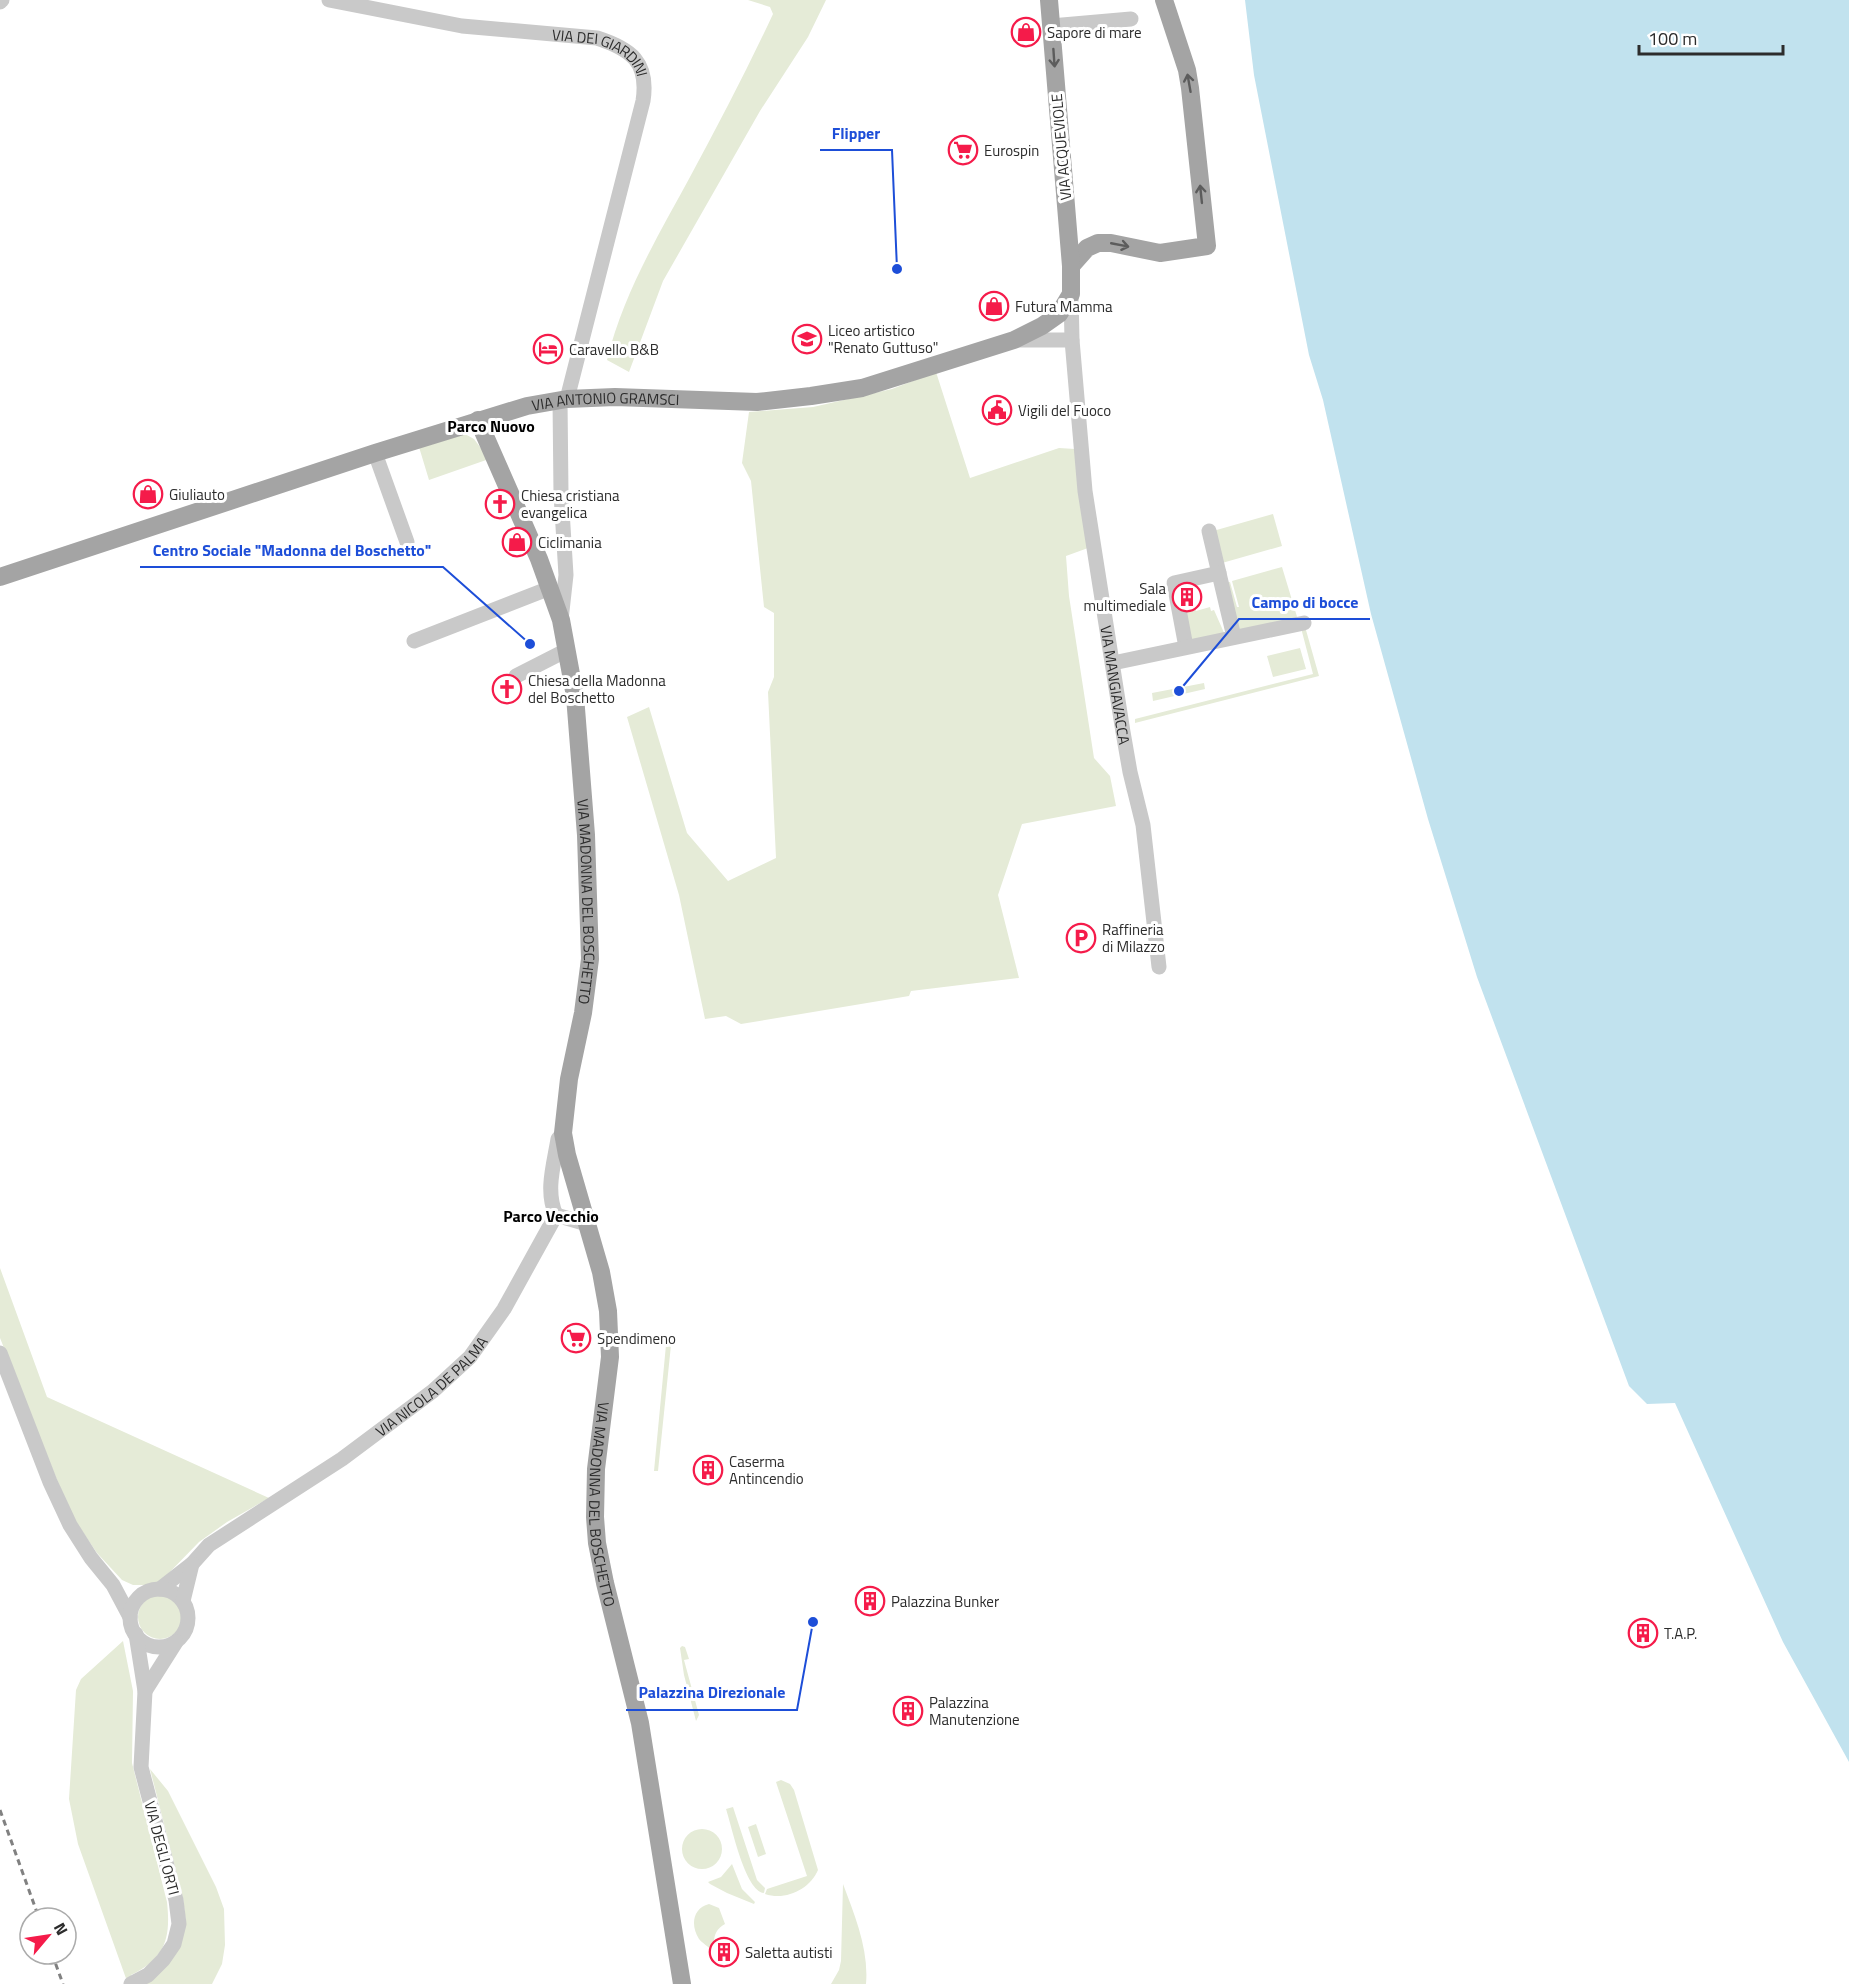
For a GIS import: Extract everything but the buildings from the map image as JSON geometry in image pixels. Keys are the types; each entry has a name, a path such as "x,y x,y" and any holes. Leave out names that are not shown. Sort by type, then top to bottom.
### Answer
{"main road":[{"name":"VIA ACQUEVIOLE","path":"1049,0 1071,266 1071,294"},
{"path":"1071,266 1087,248 1098,243 1111,243 1160,253 1207,246 1186,70 1164,0"},
{"name":"VIA ANTONIO GRAMSCI","path":"0,577 375,453 527,406 615,397 757,402 862,388 1014,340 1042,326 1059,314 1071,294"},
{"name":"VIA MADONNA DEL BOSCHETTO","path":"478,420 550,588 561,620 575,696 586,835 590,941 587,985 569,1079 563,1133 567,1155 601,1272 608,1311 610,1357 596,1469 597,1543 604,1582 620,1640 644,1748 682,1984"},
{"name":"VIA MADONNA DEL BOSCHETTO","path":"620,1640 642,1702 653,1748 691,1984"}],"street":[{"name":"VIA DEI GIARDINI","path":"329,0 462,26 597,38 615,44 631,54 642,68 645,84 643,100 562,404 561,494 566,575 561,620"},
{"path":"1051,26 1131,19"},
{"name":"VIA MANGIAVACCA","path":"1071,294 1072,340 1085,491 1130,772 1143,825 1159,967"},
{"name":"VIA ANTONIO GRAMSCI","path":"1014,340 1072,340"},
{"path":"375,453 407,542"},
{"path":"1209,531 1234,637"},
{"path":"1186,647 1174,583 1219,573"},
{"path":"414,641 550,588"},
{"path":"1113,663 1304,623"},
{"path":"516,676 567,650"},
{"path":"563,1133 558,1138 550,1189 551,1203 556,1215 587,1224"},
{"name":"VIA NICOLA DE PALMA","path":"160,1589 192,1564 209,1545 342,1459 433,1391 470,1357 504,1309 556,1215"},
{"path":"0,1353 50,1482 70,1525 91,1558 113,1585 136,1634 150,1645 168,1646 183,1635 189,1618 183,1601 177,1594 160,1589 143,1594 113,1585"},
{"path":"183,1601 192,1564"},
{"path":"130,1617 132,1608 143,1594"},
{"name":"VIA DEGLI ORTI","path":"131,1984 148,1975 164,1960 174,1944 179,1924 176,1900 141,1767 145,1691 136,1634"},
{"name":"VIA DEGLI ORTI","path":"145,1691 176,1642"}],"green space":[{"path":"748,0 826,0 808,37 760,111 663,281 629,372 607,360 622,312 642,266 733,96 773,14 770,7"},
{"path":"936,372 970,478 1059,448 1075,449 1088,548 1066,556 1069,596 1094,758 1110,776 1116,806 1022,824 998,895 1019,978 911,991 909,996 741,1024 726,1016 705,1019 679,895 627,717 649,707 687,833 728,881 776,858 768,692 774,677 774,613 764,607 751,481 742,463 749,412 813,407 892,389"},
{"path":"465,434 474,439 489,459 429,480 419,447"},
{"path":"1273,514 1282,546 1222,563 1213,531"},
{"path":"1282,567 1298,620 1237,634 1224,583 1230,582 1237,607 1239,607 1232,581"},
{"path":"1195,607 1196,611 1210,607 1211,611 1214,610 1225,635 1190,643 1183,609"},
{"path":"1304,623 1319,676 1135,723 1135,719 1313,674 1300,624"},
{"path":"1300,648 1306,669 1273,677 1267,656"},
{"path":"1204,683 1205,689 1153,701 1152,693"},
{"path":"0,1268 47,1397 269,1498 227,1522 199,1542 163,1579 151,1585 133,1585 122,1580 97,1553 76,1522 0,1338"},
{"path":"666,1345 671,1345 658,1471 654,1471"},
{"path":"160,1595 176,1601 182,1617 176,1633 160,1639 144,1633 138,1617 144,1601"},
{"path":"123,1641 133,1691 132,1763 167,1902 168,1915 168,1927 163,1946 152,1962 131,1975 134,1984 128,1984 78,1844 69,1799 76,1690 81,1679"},
{"path":"685,1647 689,1659 684,1660 699,1715 696,1721 684,1675 680,1648"},
{"path":"150,1769 168,1791 216,1887 224,1909 225,1945 222,1964 212,1984 145,1984 180,1947 186,1924 183,1898"},
{"path":"781,1780 790,1784 794,1790 818,1870 803,1888 789,1894 773,1896 765,1894 767,1889 807,1876 776,1782"},
{"path":"733,1807 757,1880 765,1888 764,1893 757,1890 751,1882 740,1857 726,1809"},
{"path":"756,1824 766,1854 758,1857 748,1827"},
{"path":"702,1829 716,1835 722,1849 716,1863 702,1869 688,1863 682,1849 688,1835"},
{"path":"732,1864 742,1889 755,1902 754,1904 708,1882 721,1877"},
{"path":"843,1884 863,1946 866,1984 831,1984 841,1961"},
{"path":"709,1904 719,1908 725,1924 714,1937 716,1956 699,1939 694,1923 699,1909"}],"water":[{"path":"1245,0 1849,0 1849,1762 1783,1642 1675,1403 1647,1404 1629,1386 1477,977 1428,819 1371,614 1323,400 1309,355 1254,75"}],"railway":[{"path":"0,1810 35,1906"},
{"path":"56,1966 63,1984"}],"place":[{"name":"Sapore di mare","path":"1026,32"},
{"name":"Eurospin","path":"963,150"},
{"name":"Flipper","path":"897,269"},
{"name":"Futura Mamma","path":"994,306"},
{"name":"Liceo artistico \"Renato Guttuso\"","path":"807,339"},
{"name":"Caravello B&B","path":"548,349"},
{"name":"Vigili del Fuoco","path":"997,410"},
{"name":"Giuliauto","path":"148,494"},
{"name":"Chiesa cristiana evangelica","path":"500,504"},
{"name":"Ciclimania","path":"517,542"},
{"name":"Sala multimediale","path":"1187,597"},
{"name":"Centro Sociale \"Madonna del Boschetto\"","path":"530,644"},
{"name":"Chiesa della Madonna del Boschetto","path":"507,689"},
{"name":"Campo di bocce","path":"1179,691"},
{"name":"Raffineria di Milazzo","path":"1081,938"},
{"name":"Spendimeno","path":"576,1338"},
{"name":"Caserma Antincendio","path":"708,1470"},
{"name":"Palazzina Bunker","path":"870,1601"},
{"name":"Palazzina Direzionale","path":"813,1622"},
{"name":"T.A.P.","path":"1643,1633"},
{"name":"Palazzina Manutenzione","path":"908,1711"},
{"name":"Saletta autisti","path":"724,1952"}],"district":[{"name":"Parco Nuovo","path":"491,426"},
{"name":"Parco Vecchio","path":"551,1216"}]}
